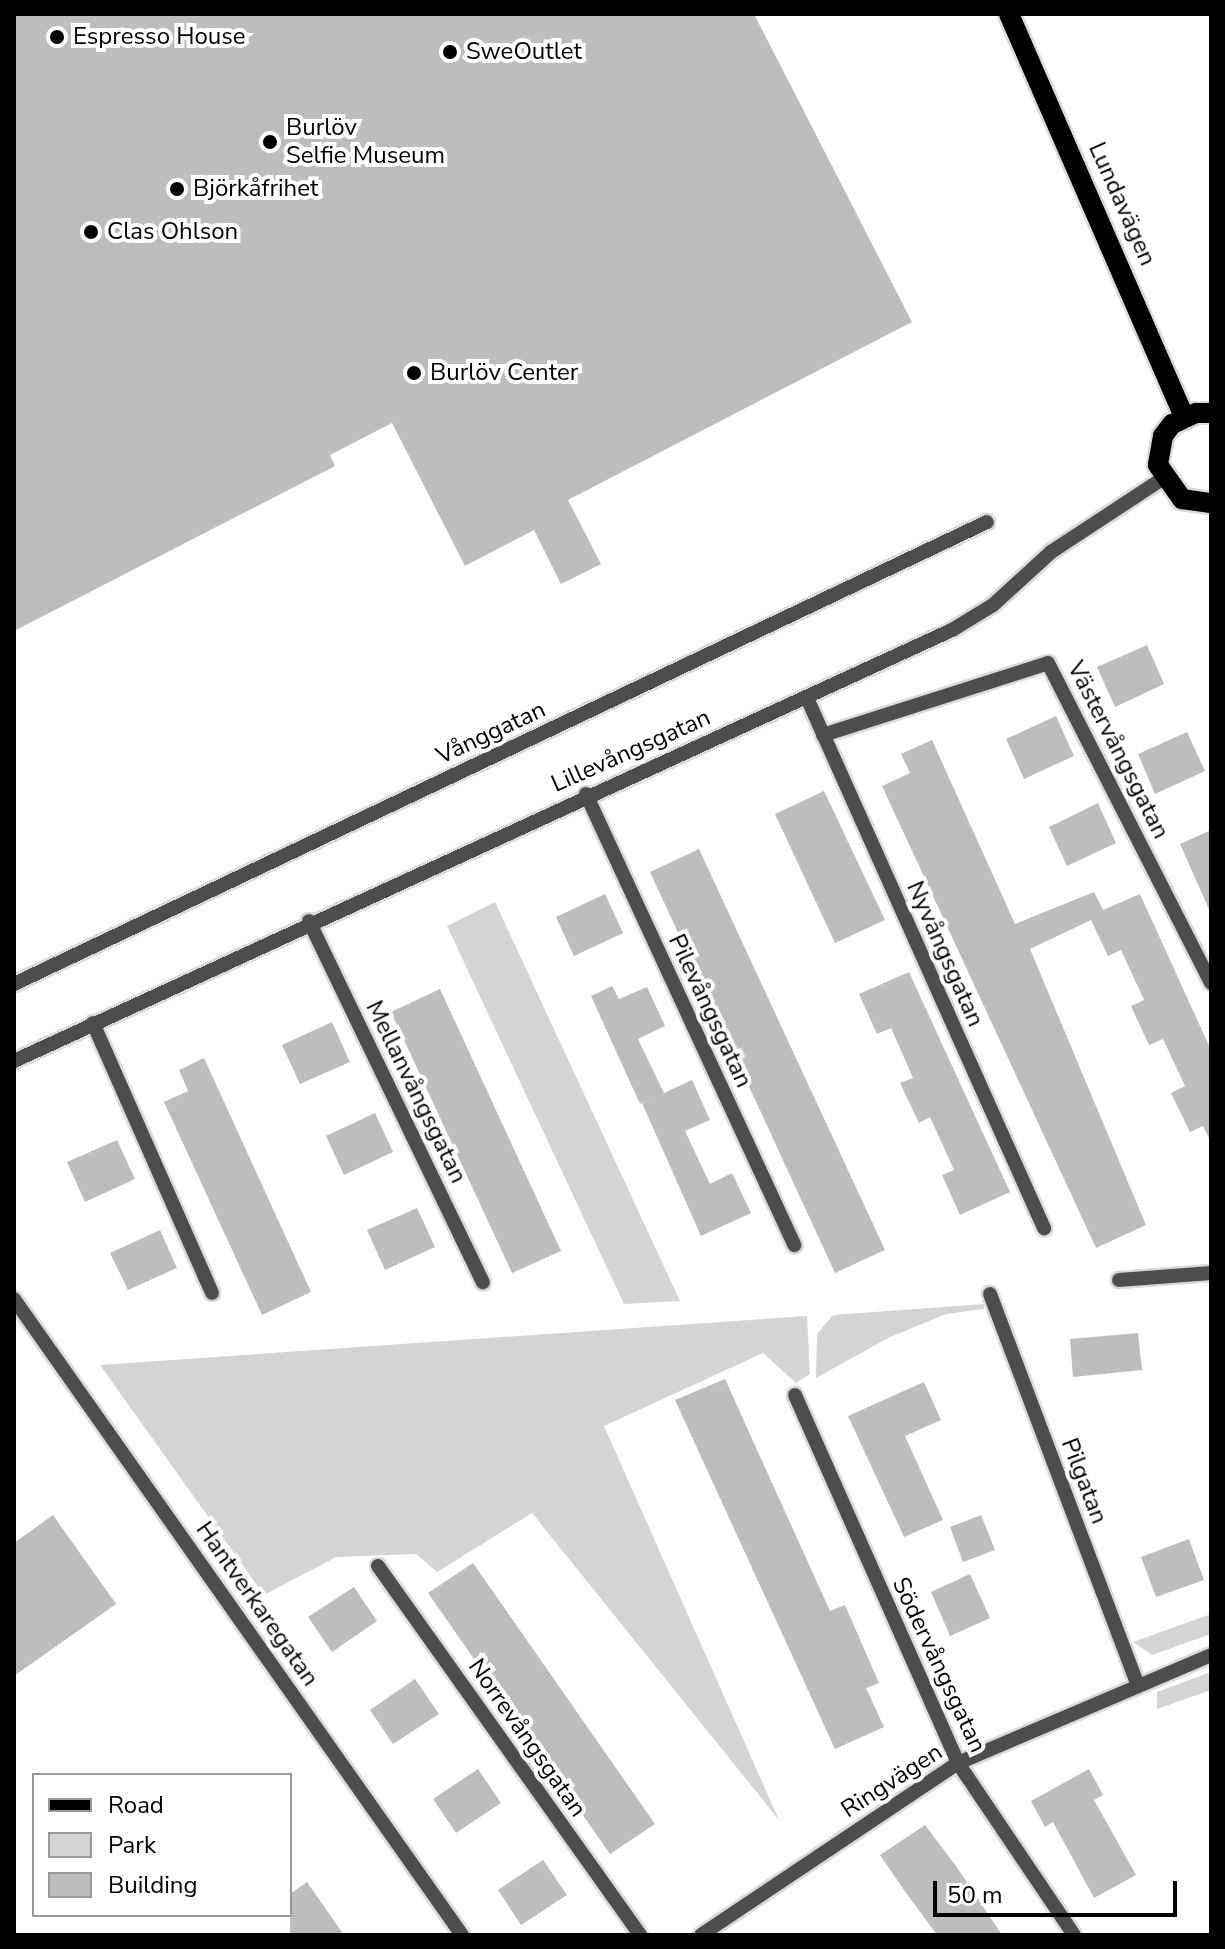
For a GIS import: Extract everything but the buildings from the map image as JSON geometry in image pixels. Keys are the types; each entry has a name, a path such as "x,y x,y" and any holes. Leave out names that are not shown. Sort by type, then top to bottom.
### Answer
{"main road":[{"name":"Lundavägen","path":"1009,14 1184,416"},
{"path":"1211,413 1184,416 1163,436 1158,450 1162,479 1182,499 1211,503"}],"street":[{"name":"Lillevångsgatan","path":"14,1061 309,921 952,630 993,605 1096,519 1162,479"},
{"name":"Vånggatan","path":"14,984 987,522"},
{"name":"Västervångsgatan","path":"823,735 1048,663 1211,983"},
{"name":"Nyvångsgatan","path":"807,698 1044,1228"},
{"name":"Pilevångsgatan","path":"586,794 794,1245"},
{"name":"Mellanvångsgatan","path":"309,921 483,1282"},
{"path":"93,1023 212,1293"},
{"path":"1119,1280 1211,1273"},
{"name":"Pilgatan","path":"990,1294 1137,1683"},
{"name":"Hantverkaregatan","path":"14,1299 462,1935"},
{"name":"Södervångsgatan","path":"795,1395 958,1763 1074,1935"},
{"name":"Norrevångsgatan","path":"378,1566 640,1935"},
{"name":"Ringvägen","path":"701,1935 958,1763 1137,1683 1211,1655"}],"green space":[{"path":"495,902 680,1301 624,1304 447,926"},
{"path":"984,1304 984,1309 946,1314 890,1337 816,1378 817,1334 833,1315"},
{"path":"807,1316 810,1374 796,1383 763,1353 604,1426 779,1820 532,1513 437,1572 416,1554 336,1557 264,1595 100,1365"},
{"path":"1211,1614 1211,1634 1152,1655 1133,1642"},
{"path":"1211,1672 1211,1690 1157,1709 1157,1692"}],"place":[{"name":"Espresso House","path":"57,37"},
{"name":"SweOutlet","path":"450,52"},
{"name":"Burlöv Selfie Museum","path":"270,142"},
{"name":"Björkåfrihet","path":"177,189"},
{"name":"Clas Ohlson","path":"91,232"},
{"name":"Burlöv Center","path":"414,373"}]}
